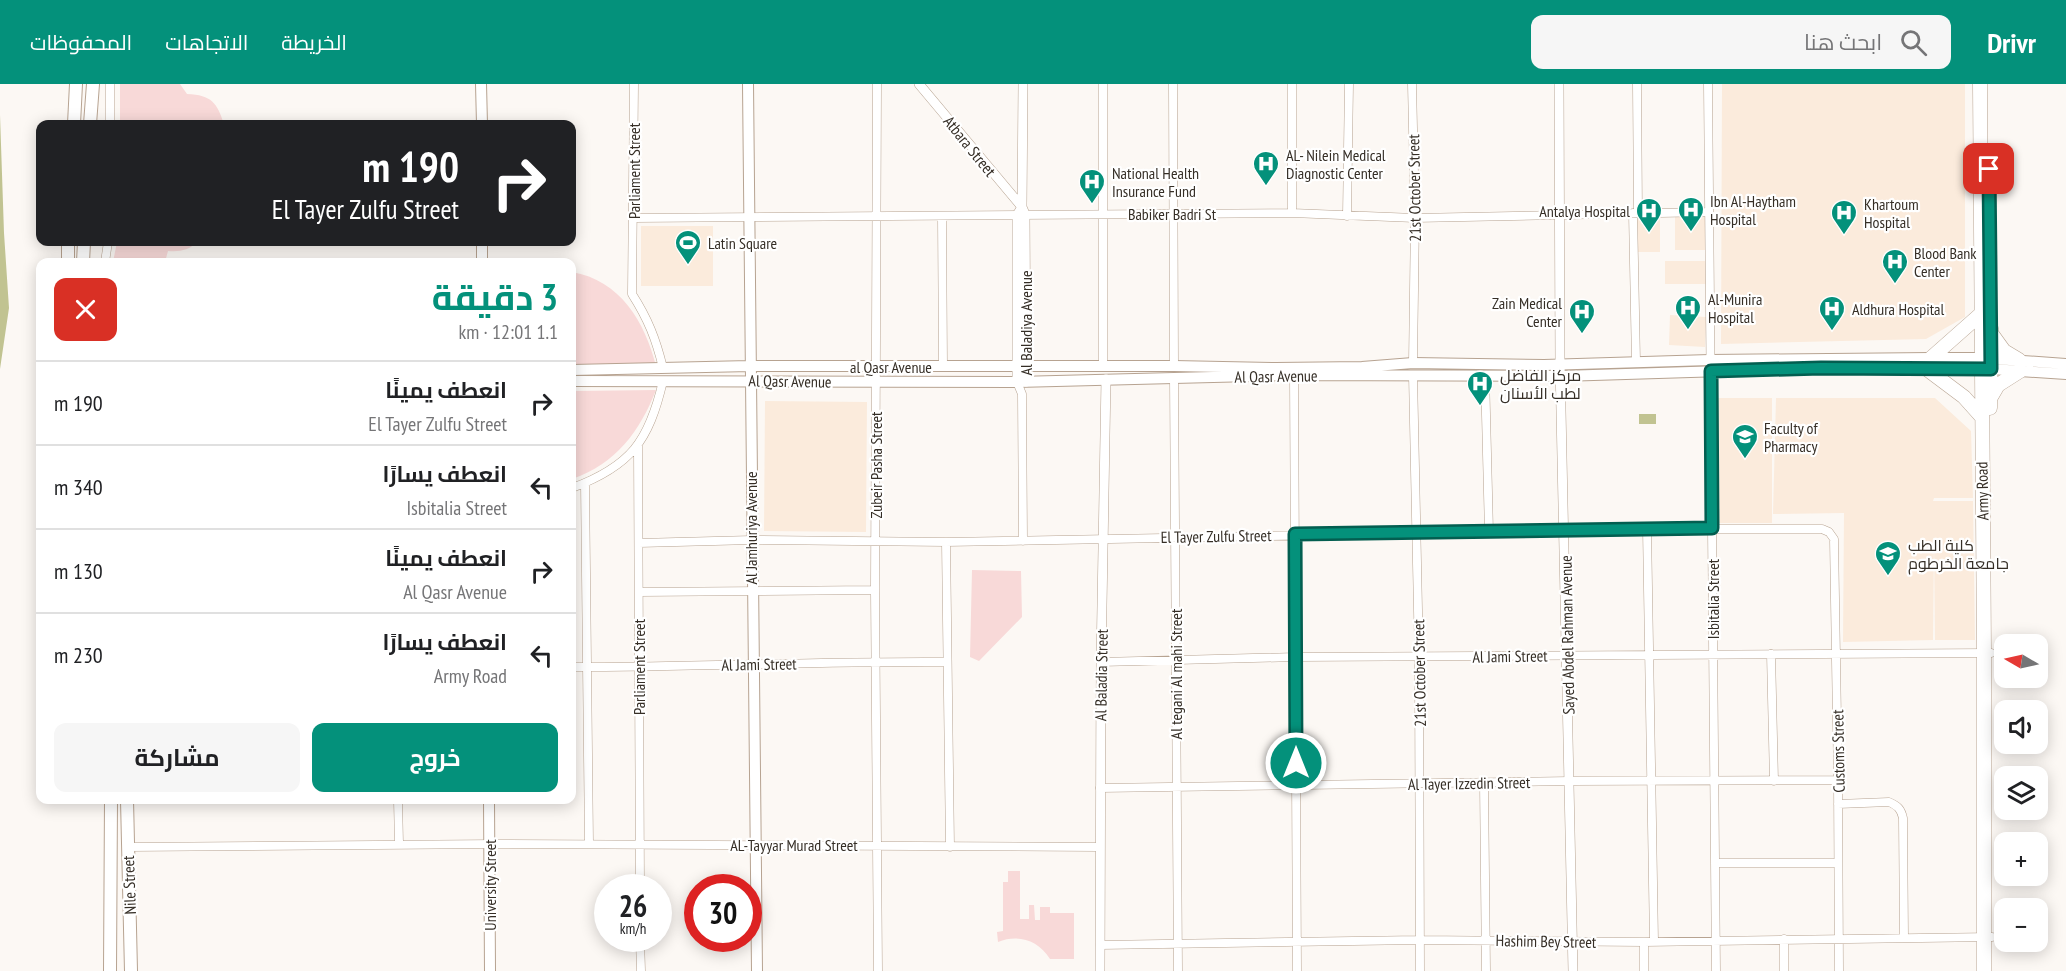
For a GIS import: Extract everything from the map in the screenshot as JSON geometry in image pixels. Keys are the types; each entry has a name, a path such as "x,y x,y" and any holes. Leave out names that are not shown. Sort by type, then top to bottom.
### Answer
{"highway":[{"name":"Army Road","path":"1980,84 1985,149 1991,332 1981,416 1988,653"},
{"name":"Army Road","path":"1984,971 1988,938 1990,399 1983,312 1988,84"},
{"path":"1981,416 1928,363 1983,312"},
{"path":"1990,399 1998,385 2020,366 2004,351 1991,332"},
{"name":"Army Road","path":"1988,938 1992,971"}],"main road":[{"path":"74,120 76,84"},
{"path":"90,120 93,84"},
{"path":"481,84 482,120"},
{"name":"Al Jamhuriya Avenue","path":"748,84 757,971"},
{"name":"Al Qasr Avenue","path":"1174,372 1294,375 1482,365 1636,362 1711,365 1986,363 2020,366"},
{"path":"2020,366 2066,364"},
{"name":"Al Qasr Avenue","path":"576,381 1022,382 1106,379 1174,372 1362,367 1485,375 1561,376 1711,365"},
{"name":"al Qasr Avenue","path":"576,369 750,366 1103,366 1174,372"},
{"path":"2020,366 2066,374"},
{"name":"Nile Street","path":"110,971 111,804"},
{"name":"Nile Street","path":"127,804 131,971"},
{"name":"University Street","path":"489,804 490,971"}],"street":[{"path":"110,84 110,120"},
{"name":"Parliament Street","path":"634,84 632,294 648,319 657,341 663,368"},
{"name":"Zubeir Pasha Street","path":"877,84 875,661 879,845 878,971"},
{"name":"Atbara Street","path":"919,84 1022,212"},
{"name":"Al Baladiya Avenue","path":"1023,84 1023,541"},
{"path":"1103,84 1103,366"},
{"path":"1173,84 1174,372"},
{"path":"1292,84 1293,213"},
{"path":"1347,216 1349,84"},
{"name":"21st October Street","path":"1413,84 1415,218 1413,369 1419,657 1420,971"},
{"name":"Sayed Abdel Rahman Avenue","path":"1559,84 1560,364 1573,971"},
{"path":"1636,362 1637,84"},
{"name":"Isbitalia Street","path":"1708,84 1716,971"},
{"name":"Babiker Badri St","path":"634,218 942,216 1022,212 1104,215 1293,213 1415,218 1709,212"},
{"path":"942,216 943,366"},
{"name":"Al tegani Al mahi Street","path":"1174,372 1178,971"},
{"path":"1294,375 1297,971"},
{"path":"1485,375 1489,532"},
{"name":"Al Baladia Street","path":"1100,971 1099,848 1106,379"},
{"path":"576,486 608,470 638,446 648,431 656,411 663,381"},
{"name":"Parliament Street","path":"638,446 640,874"},
{"path":"585,483 589,844"},
{"name":"El Tayer Zulfu Street","path":"639,543 752,540 1023,541 1295,534 1712,528 1822,529 1829,532"},
{"path":"1647,529 1654,941"},
{"name":"Customs Street","path":"1829,532 1834,539 1839,971"},
{"path":"946,542 950,847"},
{"path":"639,592 875,590"},
{"name":"Al Jami Street","path":"1101,662 1296,657 1988,653"},
{"path":"1771,654 1774,781"},
{"name":"Al Jami Street","path":"576,667 875,661 947,662"},
{"name":"Al Tayer Izzedin Street","path":"1100,788 1570,781 1838,780"},
{"path":"1484,783 1486,971"},
{"path":"1838,804 1889,802 1901,811 1903,818 1904,938"},
{"path":"398,804 399,844"},
{"name":"AL-Tayyar Murad Street","path":"128,848 399,844 639,844 1099,848"},
{"path":"1715,863 1838,863"},
{"name":"Hashim Bey Street","path":"1100,945 1419,940 1644,942 1988,938"},
{"path":"1784,939 1784,971"},
{"path":"1644,942 1644,971"},
{"path":"640,952 641,971"}],"shaded area":[{"path":"120,84 180,84 187,94 208,98 216,106 222,120 120,120"},
{"name":"Khartoum Hospital","path":"1722,84 1965,84 1965,317 1926,339 1721,344"},
{"path":"0,115 9,308 0,369"},
{"name":"Ibn Al-Haytham Hospital","path":"1675,216 1708,216 1708,250 1675,250"},
{"name":"Antalya Hospital","path":"1637,217 1660,217 1660,252 1638,252"},
{"path":"641,226 713,226 713,286 641,286"},
{"path":"116,246 192,246 184,250 168,251 166,258 114,258"},
{"path":"1665,261 1708,261 1708,284 1665,284"},
{"path":"576,273 604,284 628,306 645,334 656,366 576,365"},
{"name":"Al-Munira Hospital","path":"1670,315 1706,317 1705,347 1669,345"},
{"path":"656,390 634,432 614,455 588,473 576,478 576,391"},
{"name":"Faculty of Pharmacy","path":"1718,398 1772,398 1772,523 1717,523"},
{"name":"كلية الطب جامعة الخرطوم","path":"1776,398 1935,398 1971,431 1973,498 1934,498 1933,501 1973,501 1975,640 1935,640 1934,541 1933,640 1843,642 1844,513 1773,514"},
{"path":"765,401 867,402 866,532 764,531"},
{"path":"1639,414 1656,414 1656,424 1639,424"},
{"path":"972,570 1021,571 1022,617 979,661 970,657"},
{"path":"1008,871 1020,871 1020,919 1029,919 1029,905 1034,905 1035,920 1040,920 1040,907 1050,907 1050,913 1074,913 1074,959 1050,959 1040,947 1027,940 1013,939 998,942 997,932 1003,931 1003,882 1008,882"}],"place":[{"name":"AL- Nilein Medical Diagnostic Center","path":"1266,187"},
{"name":"National Health Insurance Fund","path":"1092,205"},
{"name":"Ibn Al-Haytham Hospital","path":"1691,233"},
{"name":"Antalya Hospital","path":"1649,234"},
{"name":"Khartoum Hospital","path":"1844,236"},
{"name":"Latin Square","path":"688,266"},
{"name":"Blood Bank Center","path":"1895,285"},
{"name":"Al-Munira Hospital","path":"1688,331"},
{"name":"Aldhura Hospital","path":"1832,332"},
{"name":"Zain Medical Center","path":"1582,335"},
{"name":"مركز الفاضل لطب الأسنان","path":"1480,407"},
{"name":"Faculty of Pharmacy","path":"1745,460"},
{"name":"كلية الطب جامعة الخرطوم","path":"1888,577"}],"route":[{"path":"1296,763 1295,534 1712,528 1711,371 1924,367 1991,369 1989,169"}]}
